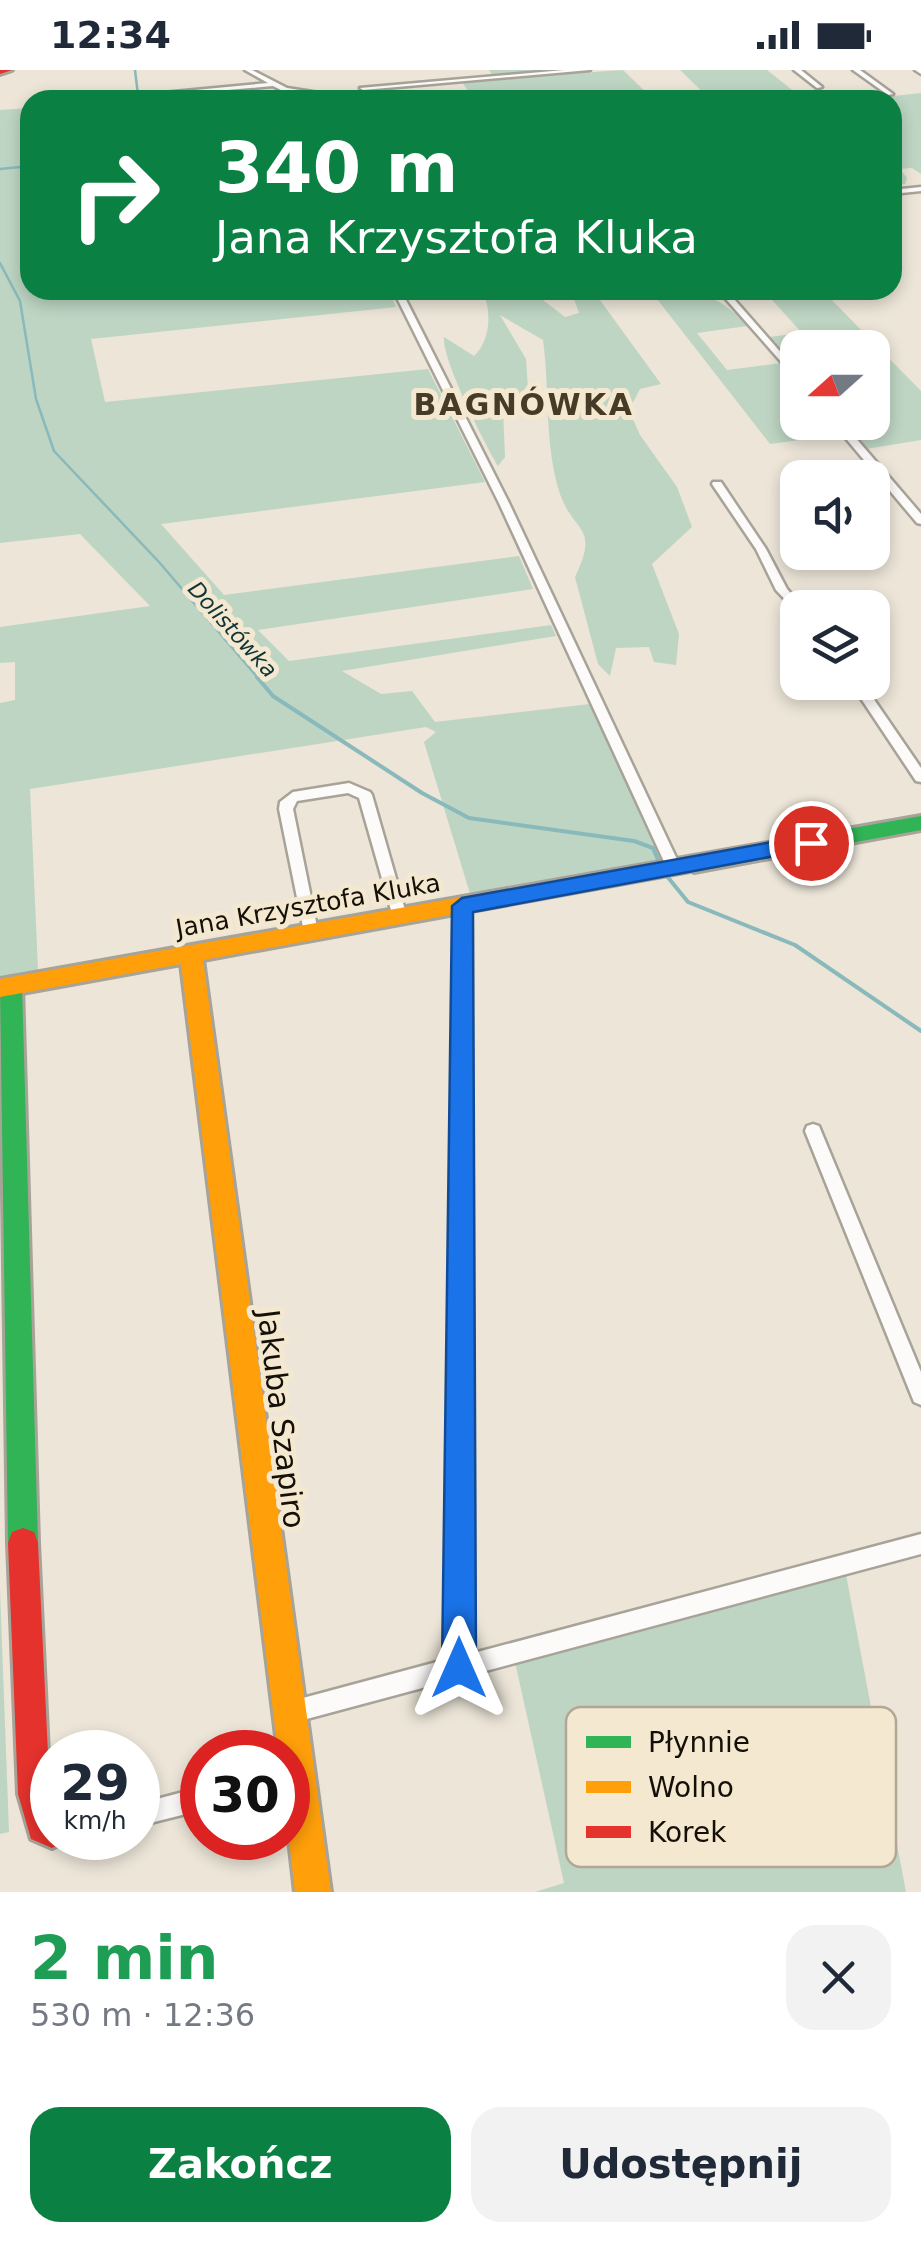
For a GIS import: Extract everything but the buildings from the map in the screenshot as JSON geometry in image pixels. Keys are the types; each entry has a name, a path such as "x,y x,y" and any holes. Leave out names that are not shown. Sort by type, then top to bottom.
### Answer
{"street":[{"path":"248,70 271,85"},
{"path":"363,88 587,70"},
{"path":"798,70 818,86"},
{"path":"856,70 884,90"},
{"path":"361,90 370,79"},
{"path":"209,90 271,85 299,90"},
{"path":"402,300 504,503 674,868"},
{"path":"731,300 780,357"},
{"path":"851,440 921,521"},
{"path":"717,484 761,549 782,590"},
{"path":"868,700 921,778"},
{"path":"311,932 286,809 293,797 349,788 364,795 400,916"},
{"name":"Jana Krzysztofa Kluka","path":"5,987 921,823"},
{"path":"459,1668 462,906"},
{"name":"Jakuba Szapiro","path":"190,954 289,1730"},
{"path":"5,987 32,1730"},
{"path":"814,1131 921,1395"},
{"path":"288,1714 921,1544"},
{"name":"Jakuba Szapiro","path":"307,1860 313,1892"}],"green space":[{"path":"489,70 548,70 552,75 623,70 644,90 467,90 462,82 495,79"},
{"path":"680,70 767,70 792,90 701,90"},
{"path":"921,93 921,174 912,168 902,169 902,95"},
{"path":"20,109 20,300 393,300 396,307 91,339 105,402 428,369 485,482 161,524 224,595 519,556 533,589 258,630 289,661 551,625 556,636 342,671 381,694 412,691 435,722 590,704 669,862 471,897 424,742 436,732 426,727 30,789 38,970 0,977 0,703 15,700 15,662 0,663 0,627 150,606 80,534 0,543 0,110"},
{"path":"485,300 543,300 565,317 579,313 574,300 600,300 661,384 640,389 629,410 640,435 677,487 692,527 652,564 679,634 676,665 654,662 649,647 616,648 610,676 598,664 575,577 585,538 566,507 555,475 543,340 500,315 526,359 529,405 503,409 505,457 498,466 474,421 445,348 444,337 474,356 484,342 488,315"},
{"path":"658,300 715,300 747,326 697,333 727,370 780,363 780,440 800,440 770,444"},
{"path":"772,300 832,300 861,330 799,330"},
{"path":"780,336 780,350 769,337"},
{"path":"890,359 921,391 921,440 860,450 851,440 890,440"},
{"path":"844,1564 871,1707 566,1707 566,1867 896,1867 896,1839 906,1892 535,1892 564,1883 513,1653"},
{"path":"0,1589 9,1832 0,1834"}],"waterway":[{"path":"135,70 137,90"},
{"path":"0,169 20,167"},
{"name":"Dolistówka","path":"0,263 20,301 36,399 54,451 159,562 259,679"},
{"name":"Dolistówka","path":"257,677 273,696 422,793 469,818 634,841 653,848 659,862"},
{"name":"Dolistówka","path":"666,875 688,902 795,945 921,1031"}],"traffic: fast":[{"path":"694,864 921,823"},
{"path":"11,986 23,1543"}],"traffic: slow":[{"path":"0,988 694,864"},
{"path":"191,954 313,1892"}],"traffic: jam":[{"path":"0,71 7,70"},
{"path":"23,1543 32,1730"}],"district":[{"name":"BAGNÓWKA","path":"524,405"}],"route":[{"path":"459,1668 462,906 811,843"}]}
